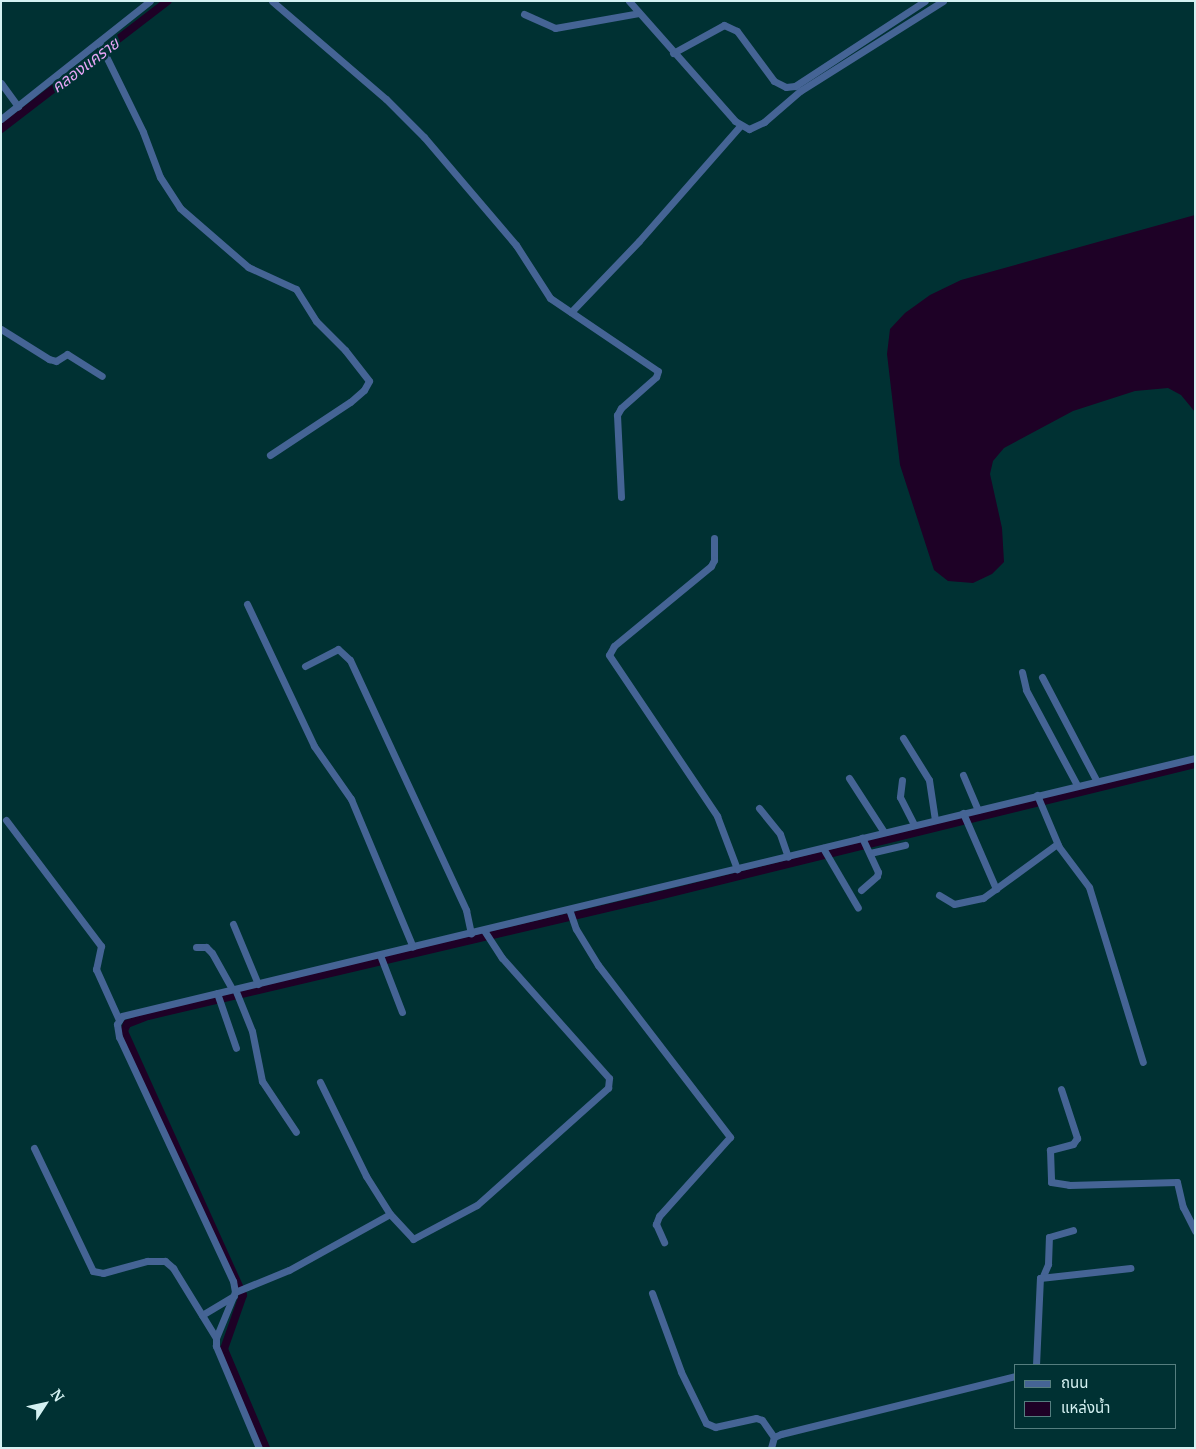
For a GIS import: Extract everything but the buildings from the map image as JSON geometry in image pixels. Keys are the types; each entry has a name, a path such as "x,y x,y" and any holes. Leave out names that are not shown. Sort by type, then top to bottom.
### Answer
{"street":[{"path":"1,119 100,45 150,1"},
{"path":"272,1 417,130 516,246 534,271 544,292 570,312 658,371 656,377 621,408 617,415 621,497"},
{"path":"629,1 673,53 740,126 753,129 800,91 943,1"},
{"path":"673,53 724,25 737,31 774,81 786,87 795,86 925,1"},
{"path":"524,14 556,28 638,12"},
{"path":"100,45 108,58 147,142 160,177 180,208 248,267 296,289 316,321 345,350 369,381 364,390 350,402 270,454"},
{"path":"1,83 18,106"},
{"path":"570,312 639,241 740,126"},
{"path":"1,329 49,358 56,361 67,354 102,376"},
{"path":"714,538 714,560 711,566 614,646 609,655 717,816 737,869"},
{"path":"246,604 314,746 351,799 414,947"},
{"path":"305,666 338,649 350,660 466,910 471,933"},
{"path":"1022,672 1026,690 1077,785"},
{"path":"1042,676 1096,780"},
{"path":"903,738 929,780 935,820"},
{"path":"119,1020 127,1014 217,993 235,992 258,984 380,957 471,933 485,932 570,914 884,832 935,820 965,819 978,810 1038,801 1077,785 1195,758"},
{"path":"962,775 978,810"},
{"path":"849,778 884,832"},
{"path":"902,780 900,797 914,825"},
{"path":"1038,801 1057,844 1088,887 1142,1062"},
{"path":"759,808 780,834 788,857"},
{"path":"965,819 996,889"},
{"path":"6,820 101,946 96,969 119,1020 119,1036 239,1291"},
{"path":"861,890 877,876 870,853 862,838"},
{"path":"939,895 954,904 963,904 983,898 1057,844"},
{"path":"870,853 905,845"},
{"path":"823,848 858,908"},
{"path":"570,914 598,965 730,1137 659,1216 656,1224 664,1242"},
{"path":"233,924 258,984"},
{"path":"320,1082 366,1176 390,1214 413,1239 452,1220 500,1187 610,1084 609,1078 490,941 485,932"},
{"path":"196,947 206,947 212,953 235,992 252,1031 262,1081 296,1132"},
{"path":"380,957 402,1012"},
{"path":"217,993 236,1048"},
{"path":"1062,1089 1077,1138 1073,1144 1050,1150 1050,1182 1069,1185 1177,1182 1183,1206 1195,1231"},
{"path":"34,1148 93,1271 104,1273 147,1261 165,1261 173,1268 216,1338 222,1364 260,1448"},
{"path":"202,1315 239,1291 289,1270 390,1214"},
{"path":"1036,1364 1038,1288 1048,1266 1049,1237 1073,1230"},
{"path":"1043,1276 1130,1268"},
{"path":"216,1338 239,1291"},
{"path":"652,1293 681,1372 706,1424 715,1427 756,1418 762,1420 774,1437"},
{"path":"774,1437 1014,1376"},
{"path":"771,1448 774,1437"}],"water":[{"path":"1195,215 1195,412 1181,395 1168,388 1135,391 1073,411 1004,448 993,461 990,474 1002,528 1004,562 992,574 973,583 948,581 934,570 900,465 887,354 890,329 905,313 930,295 961,280"}],"waterway":[{"name":"คลองเเคราย","path":"1,129 168,1"},
{"path":"266,1448 224,1349 243,1295 124,1031 127,1024 148,1016 646,899 1195,764"}]}
